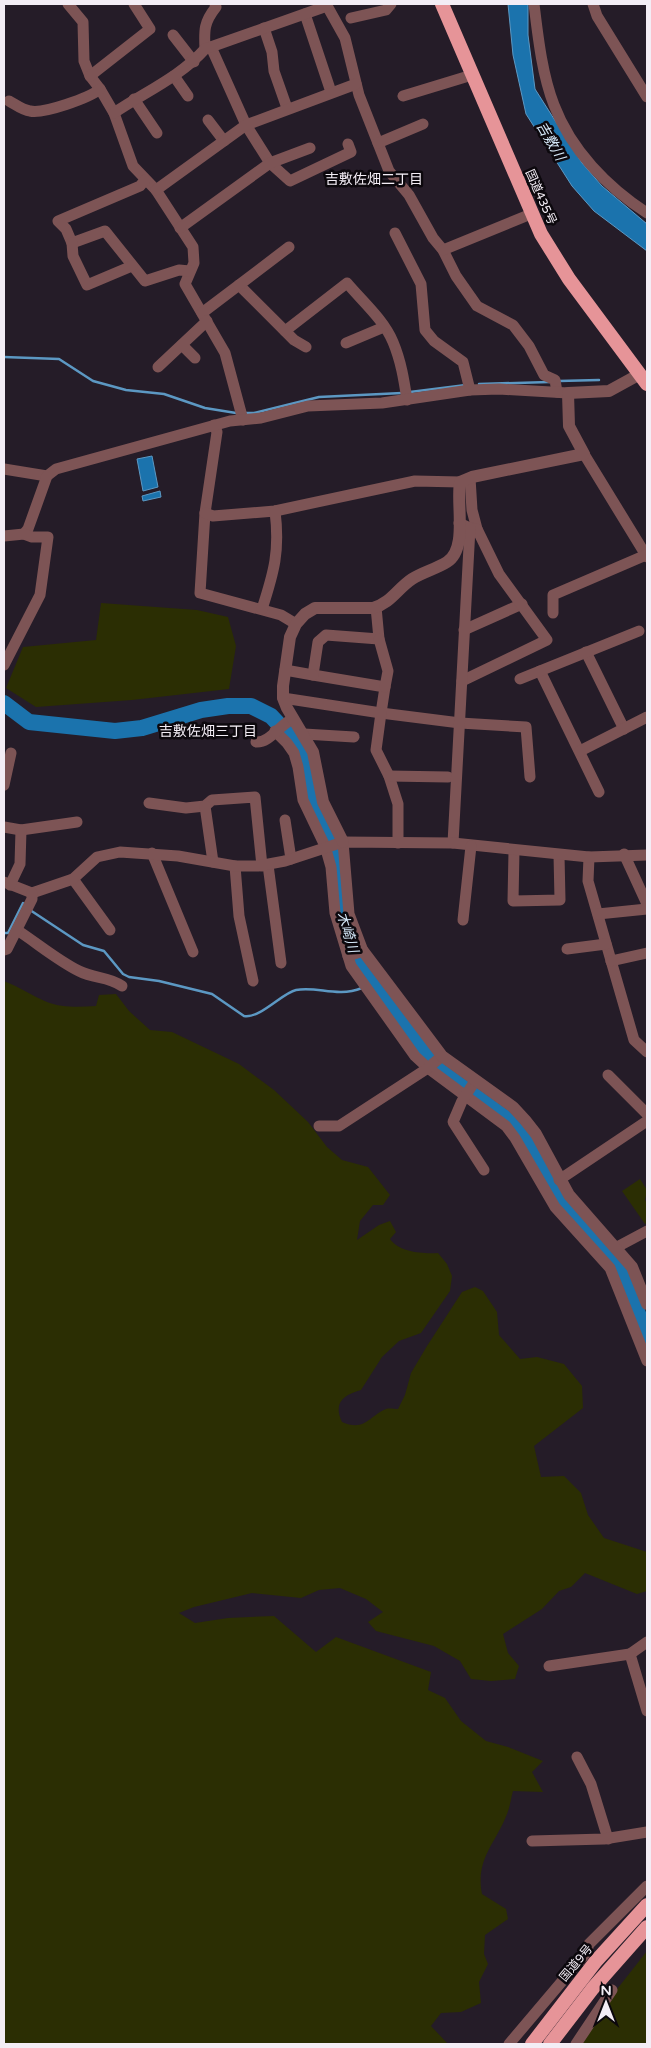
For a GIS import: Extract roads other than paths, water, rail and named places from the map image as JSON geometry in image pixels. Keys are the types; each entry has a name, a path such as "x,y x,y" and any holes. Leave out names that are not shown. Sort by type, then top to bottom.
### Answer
{"highway":[{"name":"国道435号","path":"442,4 531,214 569,279 644,379"},
{"name":"国道9号","path":"532,2044 596,1961 647,1905"},
{"path":"550,2044 593,1988 647,1927"}],"street":[{"path":"90,76 150,29 134,4"},
{"path":"215,4 216,7 204,26 208,48 246,125 270,163 290,181 351,152 348,144"},
{"path":"351,18 386,10 390,4"},
{"path":"534,4 545,68 554,105 574,141 591,166 622,197 647,212"},
{"path":"593,4 598,16 647,97"},
{"path":"73,5 83,22 84,61 90,76 114,113 128,156 145,180 156,190 193,247 195,255 185,284 226,353 243,420"},
{"path":"114,113 174,76 194,62 208,48 326,5 345,38 356,84 389,171 409,195 433,238 443,250 456,276 477,306 513,325 529,346 544,375 555,380 562,392 569,426 646,556 553,595 553,613"},
{"path":"305,14 331,92"},
{"path":"264,28 272,52 274,71 288,108"},
{"path":"173,35 194,62"},
{"path":"403,96 472,75"},
{"path":"174,76 188,96"},
{"path":"156,190 246,125 356,84"},
{"path":"9,101 23,108 37,111 58,108 95,93 100,89"},
{"path":"134,99 157,133"},
{"path":"208,120 224,141"},
{"path":"378,143 423,124"},
{"path":"180,228 270,163 310,148"},
{"path":"132,266 86,285 73,256 72,243 66,229 58,221 140,186 145,180"},
{"path":"443,250 531,214"},
{"path":"72,243 104,231 145,281 179,270 190,271"},
{"path":"395,233 421,284 425,330 434,341 463,362 470,390"},
{"path":"158,367 182,345 205,317 239,285 289,248"},
{"path":"285,330 347,283 384,327 392,340 400,360 407,400"},
{"path":"239,285 294,340 306,347"},
{"path":"346,343 384,327"},
{"path":"182,345 194,358"},
{"path":"24,534 28,529 47,476 56,469 214,425 308,406 407,400 470,390 609,391 644,379"},
{"path":"214,425 216,432 205,513 200,594 281,614 296,624"},
{"path":"205,513 213,516 275,511 415,481 465,480 584,454"},
{"path":"4,469 47,476"},
{"path":"462,681 547,640 499,574 469,527 465,480"},
{"path":"453,843 469,527 472,510 465,480"},
{"path":"262,609 276,560 278,534 275,511"},
{"path":"469,527 458,549 448,562 414,578 389,602 376,608 315,608 305,614 296,624 290,637 283,698 313,752 323,802 343,842 349,914 363,951 442,1056 513,1106 525,1120 536,1134 559,1180 632,1267 647,1304"},
{"path":"4,536 24,534 32,537 48,537 40,595 8,643 4,665"},
{"path":"464,630 522,604"},
{"path":"376,608 379,639 388,670 376,750 389,776 398,804 398,843"},
{"path":"520,679 639,631"},
{"path":"312,675 318,642 326,635 379,639"},
{"path":"586,652 624,729"},
{"path":"285,670 386,687"},
{"path":"540,671 599,792"},
{"path":"283,698 460,723 526,727 530,777"},
{"path":"580,752 647,717"},
{"path":"256,742 268,739 275,731 293,719"},
{"path":"275,731 287,743 294,754 303,800 325,846 332,868 335,912 348,956 361,982 384,1010 415,1056 428,1068 506,1126 515,1138 554,1207 610,1268 647,1361"},
{"path":"304,734 354,737"},
{"path":"4,785 11,753"},
{"path":"389,776 448,778"},
{"path":"149,803 186,808 205,806 212,800 255,797 281,962"},
{"path":"205,806 213,862"},
{"path":"285,820 291,859"},
{"path":"4,827 21,830 77,822"},
{"path":"21,830 20,864 7,884 32,893 73,879 97,857 120,852 152,853 235,866 265,865 291,859 325,846 343,842 453,843 559,855 589,857 624,854 647,856"},
{"path":"463,920 471,846"},
{"path":"514,851 513,901 560,900 559,855"},
{"path":"152,853 193,952"},
{"path":"624,854 647,904"},
{"path":"589,857 588,881 634,1040 647,1052"},
{"path":"235,866 239,916 253,980"},
{"path":"73,879 110,930"},
{"path":"4,950 7,949 32,900 32,893"},
{"path":"598,914 647,909"},
{"path":"17,930 78,970 97,978 112,978 122,986"},
{"path":"567,948 606,944"},
{"path":"348,956 363,951"},
{"path":"611,961 647,953"},
{"path":"384,1010 400,999"},
{"path":"319,1126 339,1126 428,1068 442,1056"},
{"path":"608,1076 647,1114"},
{"path":"475,1081 466,1097 462,1100 453,1122 484,1170"},
{"path":"559,1180 647,1121"},
{"path":"617,1247 647,1231"},
{"path":"549,1666 630,1654 647,1642"},
{"path":"630,1654 647,1711"},
{"path":"577,1757 591,1784 608,1839"},
{"path":"532,1841 608,1839 647,1832"},
{"path":"508,2044 575,1966 586,1952 589,1944 647,1886"},
{"path":"576,2044 612,1990"}],"water":[{"name":"吉敷川","path":"508,4 528,4 528,35 535,89 582,163 602,186 647,224 647,251 594,211 572,186 526,114 513,55"},
{"path":"152,456 158,487 143,491 137,459"},
{"path":"160,491 161,497 143,501 142,496"}],"waterway":[{"path":"4,357 59,359 93,381 126,390 164,394 205,408 236,413"},
{"path":"559,381 599,380"},
{"path":"479,384 549,382"},
{"path":"410,392 466,385"},
{"path":"244,413 254,413 319,397 402,393"},
{"name":"木崎川","path":"4,703 29,722 115,731 142,728 201,710 228,706 251,706 271,716 286,732 301,756 312,803 335,851 341,913 359,968 440,1071 504,1117 526,1142 551,1188 579,1227 588,1233 617,1266 630,1292 647,1338"},
{"path":"4,933 8,933 23,903 25,904"},
{"path":"30,910 83,945 104,951 123,974 129,977 159,981 212,994 244,1016 257,1014 296,990 312,989 344,992 362,988"}],"district":[{"name":"吉敷佐畑二丁目","path":"374,179"},
{"name":"吉敷佐畑三丁目","path":"208,731"}]}
